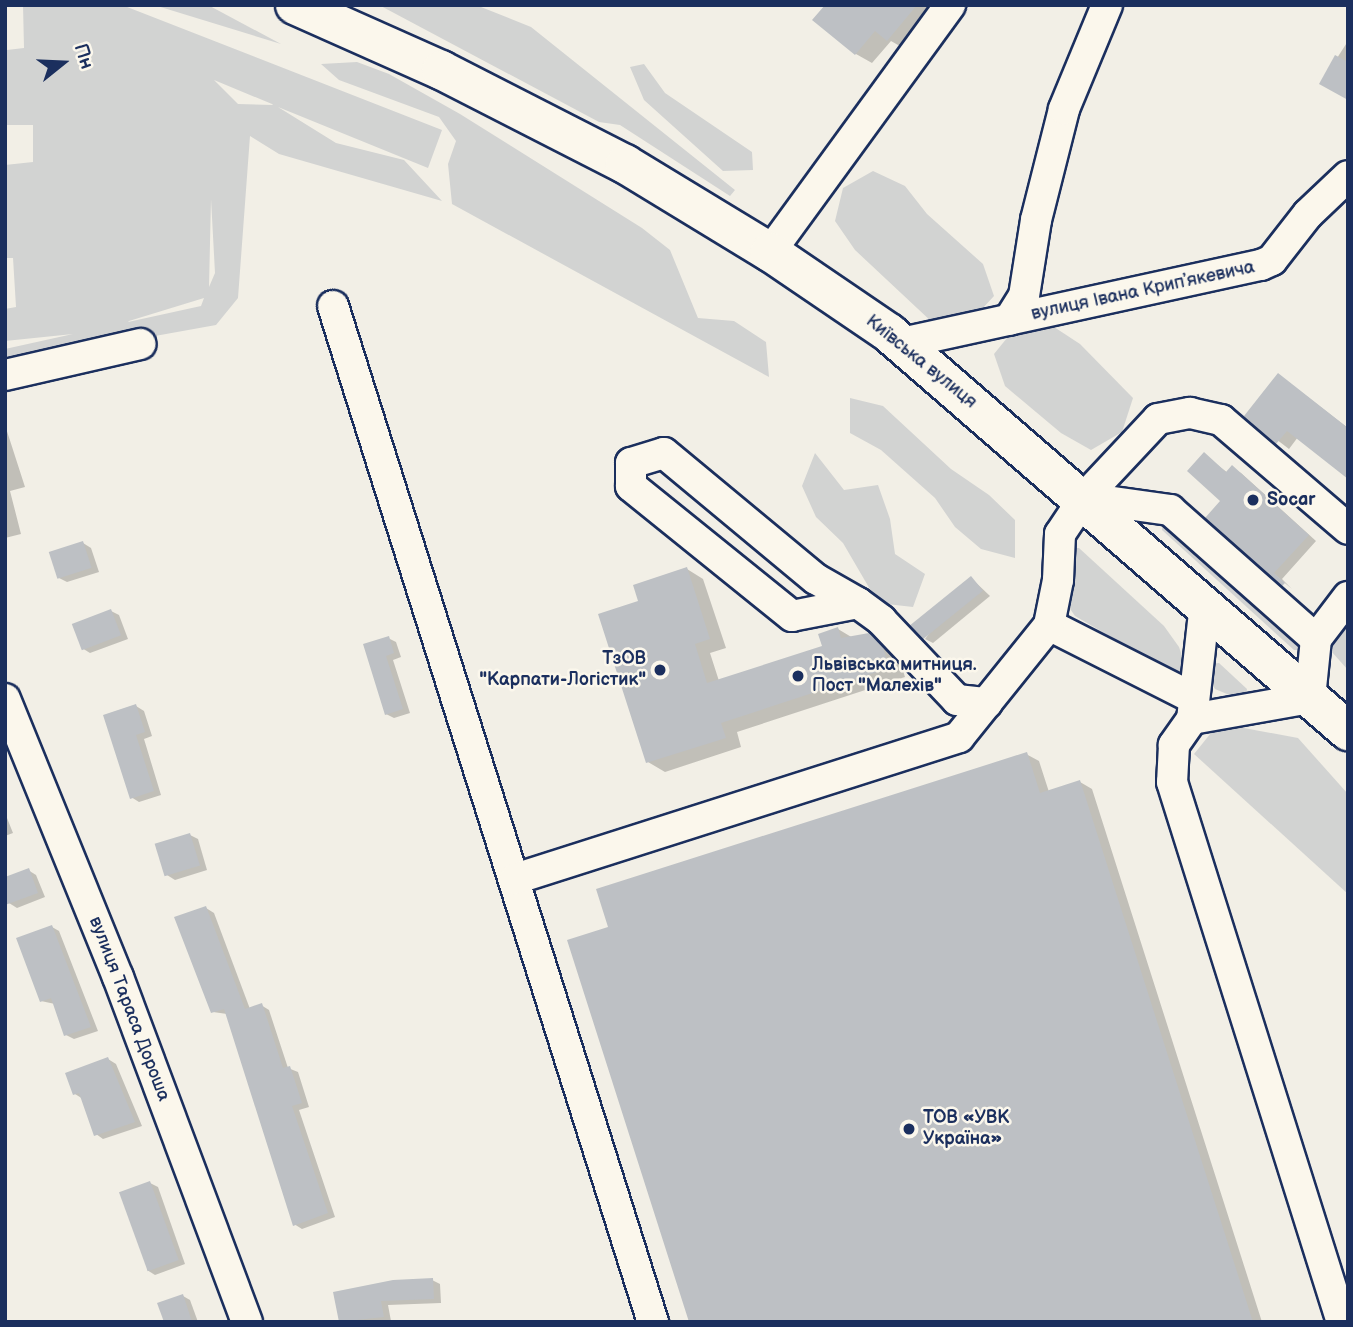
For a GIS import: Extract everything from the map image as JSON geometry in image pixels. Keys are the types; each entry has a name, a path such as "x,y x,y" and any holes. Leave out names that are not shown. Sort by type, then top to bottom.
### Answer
{"highway":[{"name":"Київська вулиця","path":"300,7 441,70 677,195 770,252 902,343 1084,498 1310,698 1346,726"}],"street":[{"path":"770,252 950,5"},
{"path":"1009,320 1024,296 1036,220 1064,109 1107,5"},
{"name":"вулиця Івана Крипʼякевича","path":"902,343 1261,265 1272,260 1308,214 1348,176"},
{"path":"332,306 653,1322"},
{"path":"5,374 140,344"},
{"path":"515,879 959,737 1049,625 1058,580 1060,534 1084,498 1158,419 1190,413 1221,420 1348,529"},
{"path":"858,603 792,616 631,486 631,463 664,453 816,579 858,603 881,620 957,700 987,703"},
{"path":"1084,498 1170,510 1316,639"},
{"path":"1049,625 1192,708 1310,698 1316,639 1348,597"},
{"path":"1205,604 1192,708 1174,745 1172,782 1342,1322"},
{"name":"вулиця Тараса Дороша","path":"5,699 118,977 247,1322"}],"shaded area":[{"path":"23,5 122,5 442,130 428,168 278,107 336,143 404,160 442,201 279,154 250,136 238,298 216,325 5,363 5,349 73,334 5,341 5,309 16,307 13,258 5,258 5,165 33,162 33,125 5,125 7,50 24,48","holes":["214,80 272,104 273,105 238,104","211,199 215,273 209,287","204,298 201,306 129,321"]},
{"path":"154,5 208,5 281,44"},
{"path":"379,5 476,5 531,27 735,190 730,196 620,125 599,122"},
{"path":"357,62 389,74 460,114 642,228 670,250 698,318 734,321 766,342 769,377 452,204 448,164 456,141 439,117 339,80 321,64"},
{"path":"644,64 665,93 752,152 753,170 723,171 644,100 630,67"},
{"path":"873,171 905,186 927,214 983,264 994,296 970,322 933,323 855,250 835,221 843,188"},
{"path":"1051,325 1080,344 1133,398 1122,432 1091,450 1061,433 1005,386 994,354 1016,327"},
{"path":"850,398 883,406 951,469 989,495 1015,520 1015,558 981,549 955,527 935,498 881,450 850,433"},
{"path":"815,453 844,490 878,485 890,519 895,554 925,574 913,607 878,603 843,543 816,517 802,486"},
{"path":"1163,523 1302,641 1302,650 1294,650 1162,530"},
{"path":"1072,548 1079,548 1164,626 1179,647 1188,673 1185,680 1075,616 1066,603"},
{"path":"1341,617 1348,617 1348,670 1331,651"},
{"path":"1219,663 1247,689 1246,695 1239,699 1215,689 1209,679 1212,664"},
{"path":"1233,726 1298,738 1348,794 1348,894 1194,754 1211,733"}],"building":[{"path":"825,5 917,5 887,41 875,31 855,55 812,20"},
{"path":"1335,55 1348,62 1348,100 1319,84"},
{"path":"1278,373 1348,428 1348,479 1287,431 1276,444 1244,416"},
{"path":"1204,452 1226,472 1232,465 1309,535 1274,573 1285,583 1282,586 1205,518 1220,501 1187,471"},
{"path":"83,541 92,568 57,579 49,552"},
{"path":"687,567 710,639 695,644 707,683 822,646 818,634 838,627 841,638 869,633 883,647 889,668 721,723 726,738 646,763 598,614 638,601 633,585"},
{"path":"971,576 983,591 922,640 910,625"},
{"path":"111,609 121,635 82,650 72,624"},
{"path":"389,636 394,653 386,656 403,709 385,715 363,644"},
{"path":"136,704 145,732 136,735 154,791 130,799 103,715"},
{"name":"ТОВ «УВК Україна»","path":"1027,752 1040,793 1080,780 1253,1322 689,1322 567,940 608,927 596,889"},
{"path":"190,833 200,866 165,876 155,844"},
{"path":"29,868 38,893 5,905 5,877"},
{"path":"206,906 245,1009 262,1003 283,1068 290,1066 302,1103 292,1106 328,1213 293,1226 224,1009 211,1013 174,917"},
{"path":"52,925 91,1027 64,1036 51,998 40,1002 16,938"},
{"path":"108,1057 135,1122 94,1136 79,1093 73,1095 65,1073"},
{"path":"150,1181 179,1260 148,1271 119,1192"},
{"path":"433,1278 434,1299 381,1301 384,1317 339,1322 333,1292 393,1280"},
{"path":"183,1294 192,1322 164,1322 157,1303"}],"place":[{"name":"Socar","path":"1253,500"},
{"name":"ТзОВ \"Карпати-Логістик\"","path":"660,670"},
{"name":"Львівська митниця. Пост \"Малехів\"","path":"798,676"},
{"name":"ТОВ «УВК Україна»","path":"909,1129"}]}
